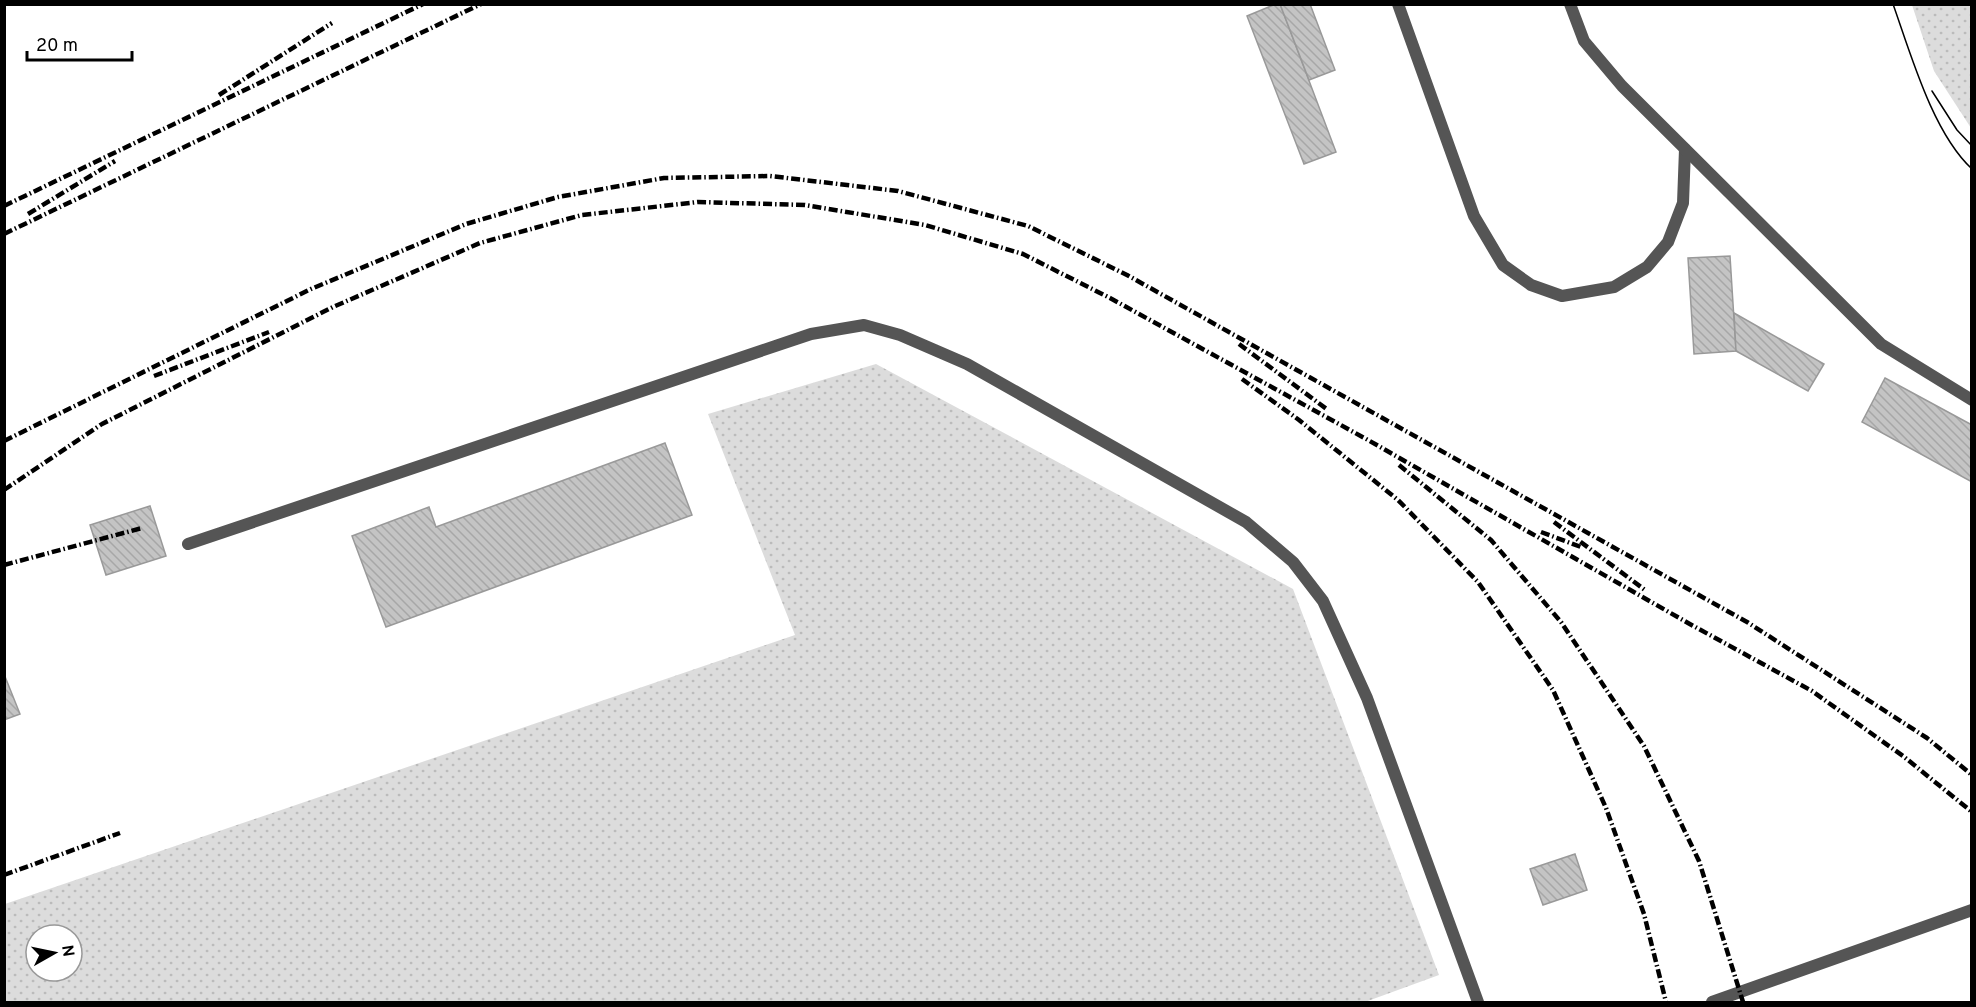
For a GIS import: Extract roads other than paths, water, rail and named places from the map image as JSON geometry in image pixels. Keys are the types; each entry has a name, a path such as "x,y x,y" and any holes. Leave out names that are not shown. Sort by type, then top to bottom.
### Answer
{"lane":[{"path":"1398,4 1474,216 1503,265 1531,285 1562,296 1614,287 1647,267 1668,242 1683,203 1685,149"},
{"path":"1570,4 1584,41 1622,86 1881,344 1971,400"},
{"path":"188,544 811,334 864,324 900,335 967,364 1246,522 1293,562 1323,601 1367,698 1478,1002"},
{"path":"1712,1002 1971,910"}],"tram line":[{"path":"1893,4 1935,114 1958,154 1972,169"},
{"path":"1932,91 1957,130 1972,146"}],"railway":[{"path":"4,206 423,4"},
{"path":"4,234 481,4"},
{"path":"219,95 332,23"},
{"path":"28,214 115,161"},
{"path":"4,441 311,289 466,224 558,197 664,178 770,176 898,191 1028,226 1127,275 1747,622 1927,738 1972,775"},
{"path":"4,490 102,424 333,307 480,243 582,215 698,202 805,205 925,225 1023,254 1110,298 1368,440 1688,623 1812,691 1903,756 1972,812"},
{"path":"154,376 269,332"},
{"path":"1239,344 1328,410"},
{"path":"1242,379 1299,420 1398,500 1478,582 1553,690 1606,808 1644,914 1666,1002"},
{"path":"1399,465 1491,540 1561,622 1644,746 1699,861 1743,1002"},
{"path":"1554,522 1645,590"},
{"path":"4,565 142,528"},
{"path":"1541,532 1581,547"},
{"path":"4,875 120,833"}]}
